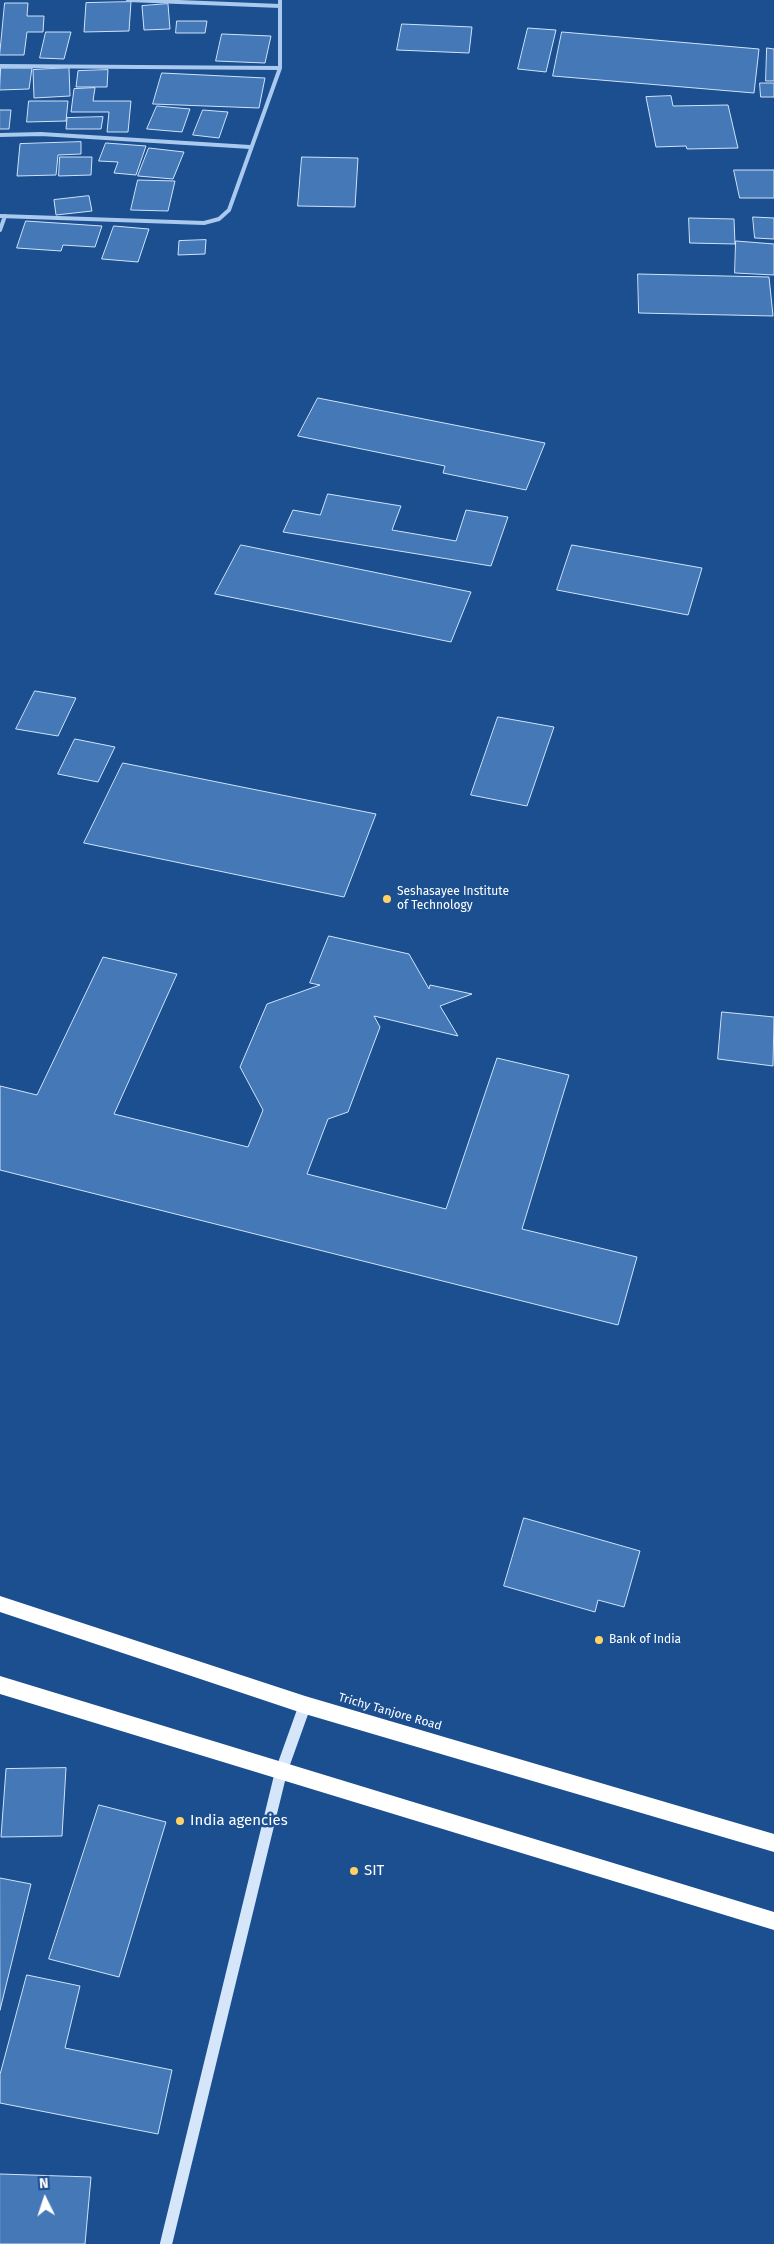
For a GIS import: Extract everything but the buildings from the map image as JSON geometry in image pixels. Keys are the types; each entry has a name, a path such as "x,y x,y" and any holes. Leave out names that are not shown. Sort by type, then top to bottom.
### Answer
{"highway":[{"name":"Trichy Tanjore Road","path":"0,1604 304,1705 774,1844"},
{"path":"0,1685 774,1921"}],"main road":[{"path":"166,2244 281,1772 304,1705"}],"street":[{"path":"128,0 280,6"},
{"path":"0,230 2,216 204,223 219,219 229,210 250,147 280,68 280,0"},
{"path":"0,66 280,68"},
{"path":"0,135 41,134 250,147"}],"place":[{"name":"Seshasayee Institute of Technology","path":"387,899"},
{"name":"Bank of India","path":"599,1640"},
{"name":"India agencies","path":"180,1821"},
{"name":"SIT","path":"354,1871"}]}
